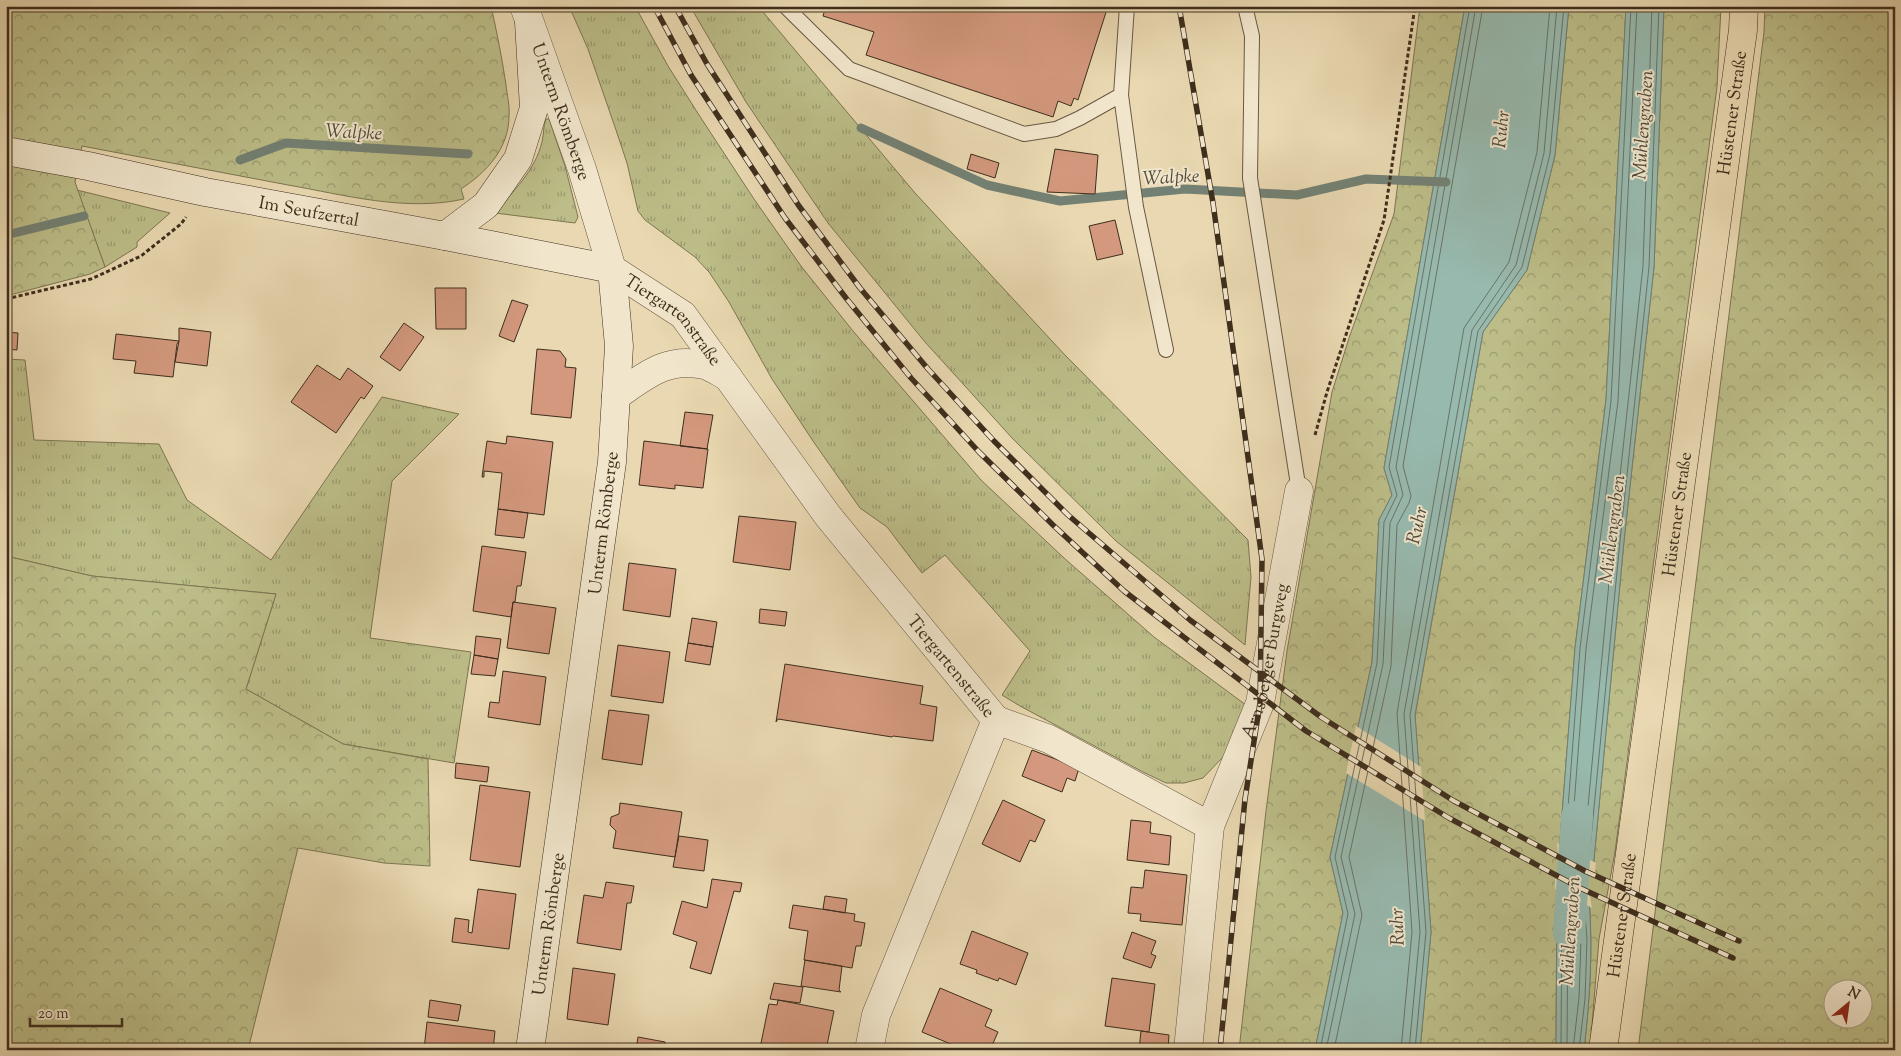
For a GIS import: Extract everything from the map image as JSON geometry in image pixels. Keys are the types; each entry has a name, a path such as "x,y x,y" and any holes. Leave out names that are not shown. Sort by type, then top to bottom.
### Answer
{"main road":[{"name":"Hüstener Straße","path":"1603,1050 1740,50 1744,6"}],"street":[{"path":"445,236 486,205 518,159 534,108 527,14"},
{"name":"Unterm Römberge","path":"527,14 582,169 612,269 619,346 612,462 530,1050"},
{"name":"Im Seufzertal","path":"6,151 88,166 205,192 612,269"},
{"name":"Tiergartenstraße","path":"612,269 684,315 828,516 996,720 876,1015 869,1050"},
{"name":"Tiergartenstraße","path":"616,396 652,371 678,362 705,365 728,377"},
{"name":"Arnsberger Burgweg","path":"1188,1050 1210,826 1260,703 1299,491"},
{"path":"996,720 1049,739 1210,826"}],"lane":[{"path":"784,6 848,69 1024,134 1056,129 1121,95"},
{"path":"1127,6 1121,95 1136,207 1166,350"},
{"path":"1245,6 1252,36 1250,178 1299,491"}],"path":[{"path":"1327,392 1384,220 1415,6"},
{"path":"6,299 91,279 141,256 181,224 205,192"}],"green space":[{"path":"6,6 491,6 508,100 508,128 501,149 495,158 488,167 461,189 464,199 420,204 376,201 82,146 75,182 105,267 90,274 6,296"},
{"path":"569,6 635,6 668,66 699,115 801,266 853,331 981,480 1064,558 1154,637 1246,705 1237,734 1223,757 1203,778 1184,783 1166,783 1002,695 1030,651 945,555 922,573 887,527 860,508 772,379 729,302 709,272 695,257 645,220 638,211 627,163 616,130 588,49"},
{"path":"690,6 758,6 915,193 1064,354 1248,540 1251,577 1245,645 1116,541 1013,439 925,342 828,223 746,102"},
{"path":"1420,6 1465,6 1384,468 1392,495 1379,520 1372,662 1330,857 1343,913 1315,1050 1239,1050 1266,811 1287,651 1332,392 1350,335 1394,214"},
{"path":"1569,6 1626,6 1606,400 1575,648 1559,853 1593,870 1624,541 1654,267 1664,6 1721,6 1717,87 1615,852 1599,939 1590,1050 1584,1050 1590,974 1589,898 1557,881 1556,1050 1420,1050 1431,932 1415,716 1483,332 1527,270 1555,155"},
{"path":"1765,6 1895,6 1895,1050 1638,1050 1764,32"},
{"path":"546,119 549,119 565,166 578,217 575,223 495,213 523,180 534,162 542,142"},
{"path":"77,190 170,213 137,242 137,247 105,267"},
{"path":"6,359 25,360 34,440 159,444 187,500 271,560 382,397 459,414 392,481 370,638 471,652 454,763 343,744 246,689 276,594 92,576 6,556"},
{"path":"6,556 92,576 276,594 246,689 343,744 428,759 430,866 384,863 298,848 248,1050 6,1050"}],"water":[{"name":"Ruhr","path":"1465,6 1569,6 1555,155 1527,270 1483,332 1415,715 1431,932 1420,1050 1315,1050 1343,913 1330,857 1372,662 1379,520 1392,495 1384,468"},
{"path":"1626,6 1664,6 1654,267 1624,541 1593,870 1559,853 1575,648 1606,400"},
{"path":"1557,881 1589,898 1590,974 1584,1050 1556,1050"}],"pier":[{"path":"1356,726 1421,767 1425,821 1346,773"},
{"path":"1557,843 1596,863 1595,872 1558,855"},
{"path":"1555,879 1590,896 1592,908 1555,889"}],"building":[{"path":"826,6 1108,6 1078,100 1074,98 1071,106 1058,101 1053,117 866,55 874,32 823,16"},
{"path":"1055,149 1098,155 1095,194 1047,192"},
{"path":"971,154 999,163 995,178 967,169"},
{"path":"1115,220 1123,254 1097,260 1089,226"},
{"path":"435,288 466,288 466,329 436,329"},
{"path":"512,300 528,305 514,342 499,336"},
{"path":"404,323 424,337 400,371 380,357"},
{"path":"179,328 211,332 207,366 175,362 179,341"},
{"path":"6,332 18,333 17,350 6,349"},
{"path":"116,334 179,341 173,377 134,373 136,361 113,359"},
{"path":"537,349 560,351 566,359 565,367 576,368 571,418 531,414"},
{"path":"317,365 340,380 348,368 373,386 364,399 361,397 336,433 291,402"},
{"path":"685,412 713,415 707,449 680,446"},
{"path":"507,436 553,442 544,515 498,509 502,473 484,471 484,477 482,477 487,441 506,444"},
{"path":"644,441 708,449 703,488 675,485 675,489 639,485"},
{"path":"498,509 528,513 524,538 495,535"},
{"path":"739,516 796,522 790,570 733,562"},
{"path":"482,546 526,552 521,586 517,586 511,617 473,611"},
{"path":"629,563 676,569 670,617 623,610"},
{"path":"513,602 556,608 549,654 507,648"},
{"path":"760,609 787,612 785,626 759,623"},
{"path":"692,618 717,622 713,647 688,643"},
{"path":"476,636 501,639 498,659 474,655"},
{"path":"688,643 713,647 710,665 685,661"},
{"path":"618,645 670,652 663,703 611,696"},
{"path":"474,655 498,659 495,676 471,674"},
{"path":"785,664 923,686 920,704 937,707 933,741 892,737 778,719 776,722"},
{"path":"503,671 546,677 540,725 488,717 490,702 499,703"},
{"path":"609,710 649,715 642,765 602,759"},
{"path":"1032,750 1079,768 1075,781 1067,778 1062,792 1022,776"},
{"path":"456,763 489,767 487,782 455,778"},
{"path":"480,785 530,792 520,867 470,860"},
{"path":"1003,800 1045,820 1035,842 1030,840 1020,862 982,844"},
{"path":"620,803 682,812 675,857 613,848 616,831 610,825 611,817 619,814"},
{"path":"1131,820 1151,822 1150,833 1171,836 1169,865 1127,860"},
{"path":"679,836 708,840 704,871 673,867"},
{"path":"1145,870 1187,875 1182,925 1140,921 1141,914 1128,913 1131,887 1143,888"},
{"path":"712,879 742,883 740,892 734,891 711,974 690,968 697,942 673,934 682,901 707,908"},
{"path":"606,882 634,886 631,903 627,903 621,950 577,943 584,895 603,898"},
{"path":"478,889 516,894 509,949 452,942 455,918 469,920 468,932 472,933"},
{"path":"825,896 847,899 845,913 823,909"},
{"path":"793,905 855,914 854,921 865,923 861,946 856,946 852,968 804,960 808,931 789,928"},
{"path":"972,931 1028,953 1016,985 999,978 998,981 976,973 977,970 960,964"},
{"path":"1132,932 1156,941 1151,954 1156,956 1151,968 1123,958"},
{"path":"805,960 842,966 839,990 841,992 801,986"},
{"path":"573,968 615,974 608,1025 567,1019"},
{"path":"1112,978 1155,984 1149,1032 1105,1026"},
{"path":"774,983 803,987 800,1003 770,999"},
{"path":"940,988 992,1010 985,1026 998,1032 990,1050 965,1050 922,1032"},
{"path":"430,1000 461,1005 458,1021 428,1017"},
{"path":"778,1000 834,1011 826,1050 768,1050 760,1048 769,1004 777,1005"},
{"path":"427,1022 495,1031 493,1050 424,1050"},
{"path":"1141,1031 1169,1035 1168,1050 1139,1050"},
{"path":"638,1037 665,1042 664,1050 636,1050"}],"waterway":[{"name":"Walpke","path":"861,128 987,185 1060,201 1185,189 1297,195 1366,179 1446,182"},
{"name":"Walpke","path":"240,160 286,143 468,154"},
{"name":"Walpke","path":"6,235 84,216"},
{"name":"Mühlengraben","path":"1569,933 1577,817"}],"railway":[{"path":"654,6 691,75 785,218 846,298 911,378 979,452 1124,591 1306,731 1449,818 1580,888 1733,958"},
{"path":"675,6 707,64 799,206 860,288 928,369 994,441 1068,515 1190,620 1321,717 1454,801 1585,871 1739,941"},
{"path":"1179,6 1213,203 1262,559 1260,703 1245,799 1220,1050"}]}
